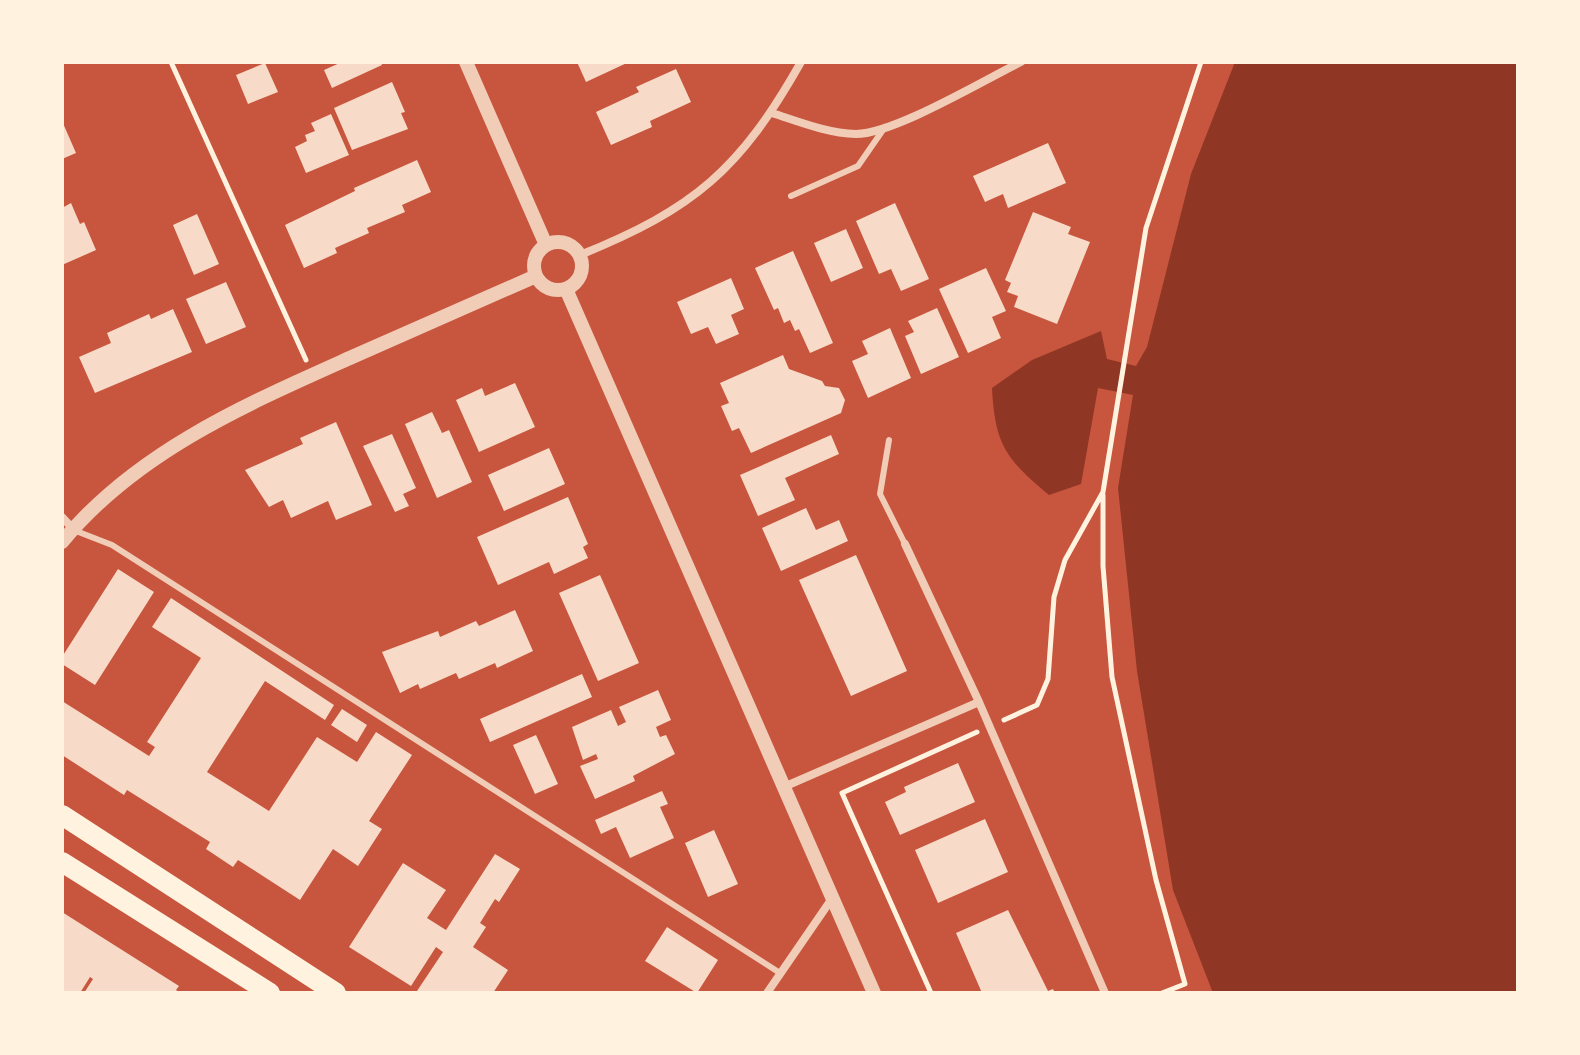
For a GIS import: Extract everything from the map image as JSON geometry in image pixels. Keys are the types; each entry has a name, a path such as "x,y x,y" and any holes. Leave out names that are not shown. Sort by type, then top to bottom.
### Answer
{"main road":[{"path":"62,815 336,993"},
{"path":"62,862 270,993"}],"street":[{"path":"466,62 546,245"},
{"path":"580,255 665,217 716,181 772,113 801,62"},
{"path":"772,113 821,129 860,134 920,114 1021,62"},
{"path":"565,242 580,255 581,275 566,289 549,288 536,276 535,258 546,245 565,242"},
{"path":"62,542 141,466 187,436 313,375 536,276"},
{"path":"566,289 874,993"},
{"path":"62,517 73,529"},
{"path":"905,544 990,726 1105,993"},
{"path":"786,786 979,702"},
{"path":"767,993 833,896"}],"lane":[{"path":"791,196 858,166 886,125"},
{"path":"889,440 880,494 905,544"},
{"path":"73,529 112,545 780,973"}],"path":[{"path":"171,62 313,375"},
{"path":"1162,993 1185,984 1156,880 1112,677 1103,566 1103,492 1146,228 1201,62"},
{"path":"931,993 842,793 1037,705 1048,679 1057,584 1065,560 1103,492"}],"shaded area":[{"path":"1235,62 1518,62 1518,993 1213,993 1173,890 1137,671 1118,488 1133,395 1098,388 1081,484 1049,495 1013,460 996,424 992,388 1032,360 1101,331 1107,359 1136,366 1147,347 1191,174"}],"building":[{"path":"342,62 381,62 382,65 332,88 324,70"},
{"path":"577,62 629,62 586,82"},
{"path":"265,63 278,92 248,104 236,75"},
{"path":"676,69 691,102 650,121 652,127 611,145 596,112 639,92 636,87"},
{"path":"392,82 405,112 401,113 408,129 352,150 334,108"},
{"path":"331,114 349,155 306,173 295,147 307,141 305,135 315,131 311,123"},
{"path":"62,121 76,153 62,159"},
{"path":"1048,143 1066,183 1008,208 1003,194 985,202 973,176"},
{"path":"417,160 431,192 402,205 405,212 367,228 369,233 335,248 337,253 304,268 285,225 355,191 354,188"},
{"path":"71,203 80,224 84,222 96,250 62,265 62,208"},
{"path":"895,203 929,279 901,291 891,269 879,274 856,221"},
{"path":"1033,212 1071,227 1068,234 1090,242 1057,324 1014,307 1018,296 1007,292 1011,283 1005,280"},
{"path":"197,214 219,264 194,275 173,225"},
{"path":"846,229 863,268 831,282 814,243"},
{"path":"793,251 833,343 810,353 799,329 795,331 790,320 784,323 778,308 774,310 755,268"},
{"path":"986,268 1006,311 992,317 1001,338 968,353 939,289"},
{"path":"731,278 744,309 731,315 739,334 716,344 708,327 691,334 677,302"},
{"path":"226,282 246,327 206,344 186,299"},
{"path":"937,308 959,357 921,374 905,336 914,332 908,321"},
{"path":"173,309 192,352 95,393 79,357 111,343 107,333 149,314 151,319"},
{"path":"890,328 911,378 868,398 852,361 868,354 862,341"},
{"path":"783,355 789,369 822,381 825,386 839,388 845,400 841,413 751,453 739,428 732,431 721,406 729,403 720,383"},
{"path":"515,383 535,427 479,452 456,400 482,388 485,396"},
{"path":"432,412 442,433 449,430 472,482 437,498 405,424"},
{"path":"336,422 372,505 336,520 328,501 291,518 283,500 269,507 245,470 303,444 300,438"},
{"path":"392,434 416,488 403,494 409,506 395,512 363,446"},
{"path":"831,435 839,454 785,478 795,500 758,516 740,475"},
{"path":"549,448 565,484 504,511 488,475"},
{"path":"568,497 588,544 583,547 588,558 554,574 549,562 498,585 477,537"},
{"path":"806,508 816,530 839,520 848,541 781,571 762,528"},
{"path":"856,555 907,671 851,696 799,580"},
{"path":"118,569 154,592 95,685 62,664 62,657"},
{"path":"600,575 639,663 598,681 559,593"},
{"path":"171,598 334,705 325,720 265,681 207,772 269,811 317,737 357,762 376,732 412,755 369,821 382,829 358,866 333,849 300,900 238,860 233,867 206,849 210,842 127,790 124,795 62,755 62,701 149,756 155,747 147,742 201,658 152,627"},
{"path":"515,610 533,651 497,668 495,663 459,679 456,673 420,689 418,684 400,693 382,652 438,631 440,637 476,621 479,626"},
{"path":"582,674 592,697 490,742 480,719"},
{"path":"658,690 671,720 656,727 660,737 666,735 675,754 633,776 635,781 595,799 580,766 598,759 596,754 583,760 572,727 611,710 618,726 626,722 619,707"},
{"path":"342,709 367,725 357,742 331,725"},
{"path":"536,735 558,784 535,794 513,745"},
{"path":"958,763 975,802 900,835 885,802 906,792 904,787"},
{"path":"662,791 668,804 660,807 674,838 630,858 616,827 601,834 595,820"},
{"path":"985,819 1008,872 938,903 915,850"},
{"path":"714,830 738,884 708,897 685,843"},
{"path":"495,854 520,869 499,902 495,899 480,923 486,927 473,947 508,970 493,993 417,991 443,952 436,947 411,986 349,947 403,863 446,890 427,918 446,930"},
{"path":"1008,910 1048,991 1053,989 1055,993 982,993 956,933"},
{"path":"62,912 179,986 176,990 180,993 84,993 93,979 90,977 80,993 62,993"},
{"path":"667,927 718,960 697,993 645,961"}]}
